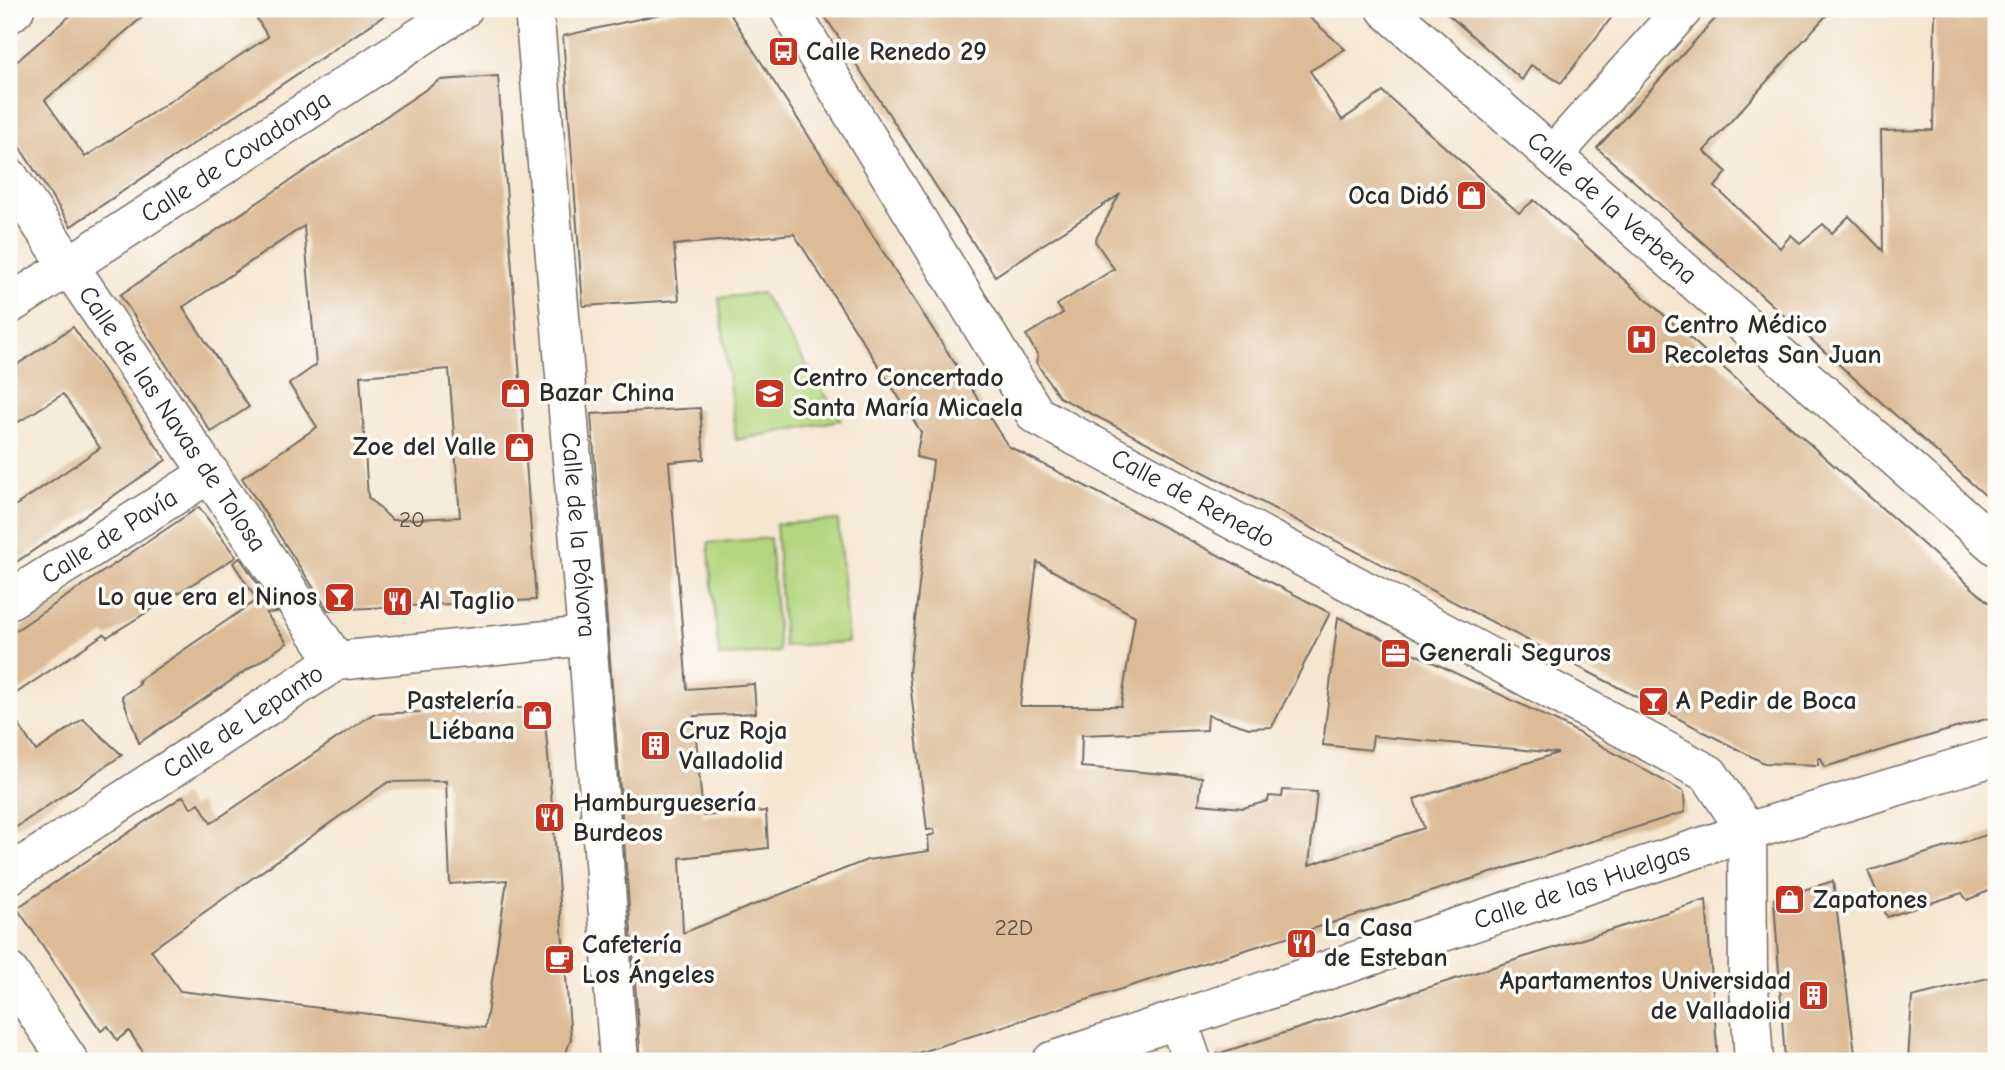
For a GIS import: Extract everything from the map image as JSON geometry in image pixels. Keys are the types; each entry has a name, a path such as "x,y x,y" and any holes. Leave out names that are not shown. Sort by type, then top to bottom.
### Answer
{"street":[{"path":"9,14 15,9"},
{"name":"Calle de Covadonga","path":"9,305 463,9"},
{"name":"Calle de la Pólvora","path":"534,9 587,636 619,1061"},
{"name":"Calle de Renedo","path":"789,9 1036,415 1709,774 1747,832"},
{"name":"Calle de la Verbena","path":"1386,9 1554,153 1996,546"},
{"path":"1554,153 1683,9"},
{"name":"Calle de las Navas de Tolosa","path":"9,177 71,265 336,661"},
{"name":"Calle de Pavía","path":"9,600 210,473"},
{"name":"Calle de Lepanto","path":"9,875 336,661 587,636"},
{"name":"Calle de las Huelgas","path":"1052,1061 1747,832 1996,757"},
{"path":"1747,832 1748,974 1754,1061"},
{"path":"9,972 69,1061"},
{"path":"1178,1020 1192,1061"}],"green space":[{"path":"762,293 841,420 736,440 719,298"},
{"path":"838,520 848,642 784,646 776,524"},
{"path":"770,538 779,652 719,657 708,543"}],"building":[{"path":"78,9 152,9 45,100 85,157 268,37 257,19 271,9 394,9 71,226 9,131 9,68"},
{"path":"683,9 727,9 1008,446 1330,613 1272,727 1249,728 1208,715 1207,730 1082,735 1081,767 1202,777 1199,804 1243,808 1268,801 1269,796 1282,797 1283,790 1317,792 1309,865 1424,828 1414,799 1558,753 1373,736 1371,750 1323,745 1338,617 1564,725 1684,792 1685,812 892,1061 641,1061 591,414 700,408 704,459 669,462 687,689 754,684 756,713 694,716 703,816 766,811 768,848 680,858 683,933 867,860 929,851 928,836 935,834 934,829 927,830 909,673 933,461 916,457 921,432 794,234 674,245 679,300 583,306 563,36","holes":["1037,562 1135,616 1121,706 1020,706"]},
{"path":"820,9 1300,9 1345,49 1310,71 1342,120 1383,92 1519,213 1534,200 1996,609 1996,716 1825,767 1821,758 1818,759 1818,765 1764,763 1059,397 1036,362 1038,356 1026,335 1063,313 1057,305 1114,269 1095,241 1119,195 995,276"},
{"path":"1442,9 1618,9 1561,83 1531,65 1522,80"},
{"path":"1724,9 1832,9 1704,151 1727,172 1715,187 1780,248 1791,235 1800,243 1823,224 1832,233 1849,216 1883,251 1881,131 1933,130 1935,9 1996,9 1996,505 1597,148"},
{"path":"498,76 536,600 328,610 242,478 317,427 289,384 316,365 304,226 183,307 249,407 211,432 120,295 440,80","holes":["449,369 460,517 392,520 368,497 360,376"]},
{"path":"73,327 166,460 9,567 9,510 100,448 63,394 9,428 9,370"},
{"path":"199,507 236,557 107,637 104,634 9,698 9,635"},
{"path":"240,558 277,612 266,613 287,643 139,743 122,696 140,684 138,681 257,600 233,563"},
{"path":"544,707 571,1039 563,1061 149,1061 129,1031 117,1040 108,1026 101,1031 17,908 183,796 191,808 199,803 211,823 373,714","holes":["446,781 450,884 507,880 485,1028 180,991 151,950 388,782"]},
{"path":"9,710 36,751 83,719 122,755 9,832"},
{"path":"1996,832 1996,888 1967,900 1962,893 1887,917 1868,871"},
{"path":"1833,881 1856,1061 1785,1061 1774,899"},
{"path":"1706,900 1718,1061 1218,1061 1217,1054"},
{"path":"1996,976 1996,1061 1908,1061 1912,997"}],"place":[{"name":"Calle Renedo 29","path":"783,52"},
{"name":"Oca Didó","path":"1472,196"},
{"name":"Centro Médico Recoletas San Juan","path":"1641,340"},
{"name":"Bazar China","path":"516,393"},
{"name":"Centro Concertado Santa María Micaela","path":"770,393"},
{"name":"Zoe del Valle","path":"519,447"},
{"name":"Lo que era el Ninos","path":"340,597"},
{"name":"Al Taglio","path":"397,601"},
{"name":"Generali Seguros","path":"1396,653"},
{"name":"A Pedir de Boca","path":"1653,701"},
{"name":"Pastelería Liébana","path":"538,716"},
{"name":"Cruz Roja Valladolid","path":"656,746"},
{"name":"Hamburguesería Burdeos","path":"550,818"},
{"name":"Zapatones","path":"1790,900"},
{"name":"La Casa de Esteban","path":"1301,943"},
{"name":"Cafetería Los Ángeles","path":"559,960"},
{"name":"Apartamentos Universidad de Valladolid","path":"1814,996"}]}
